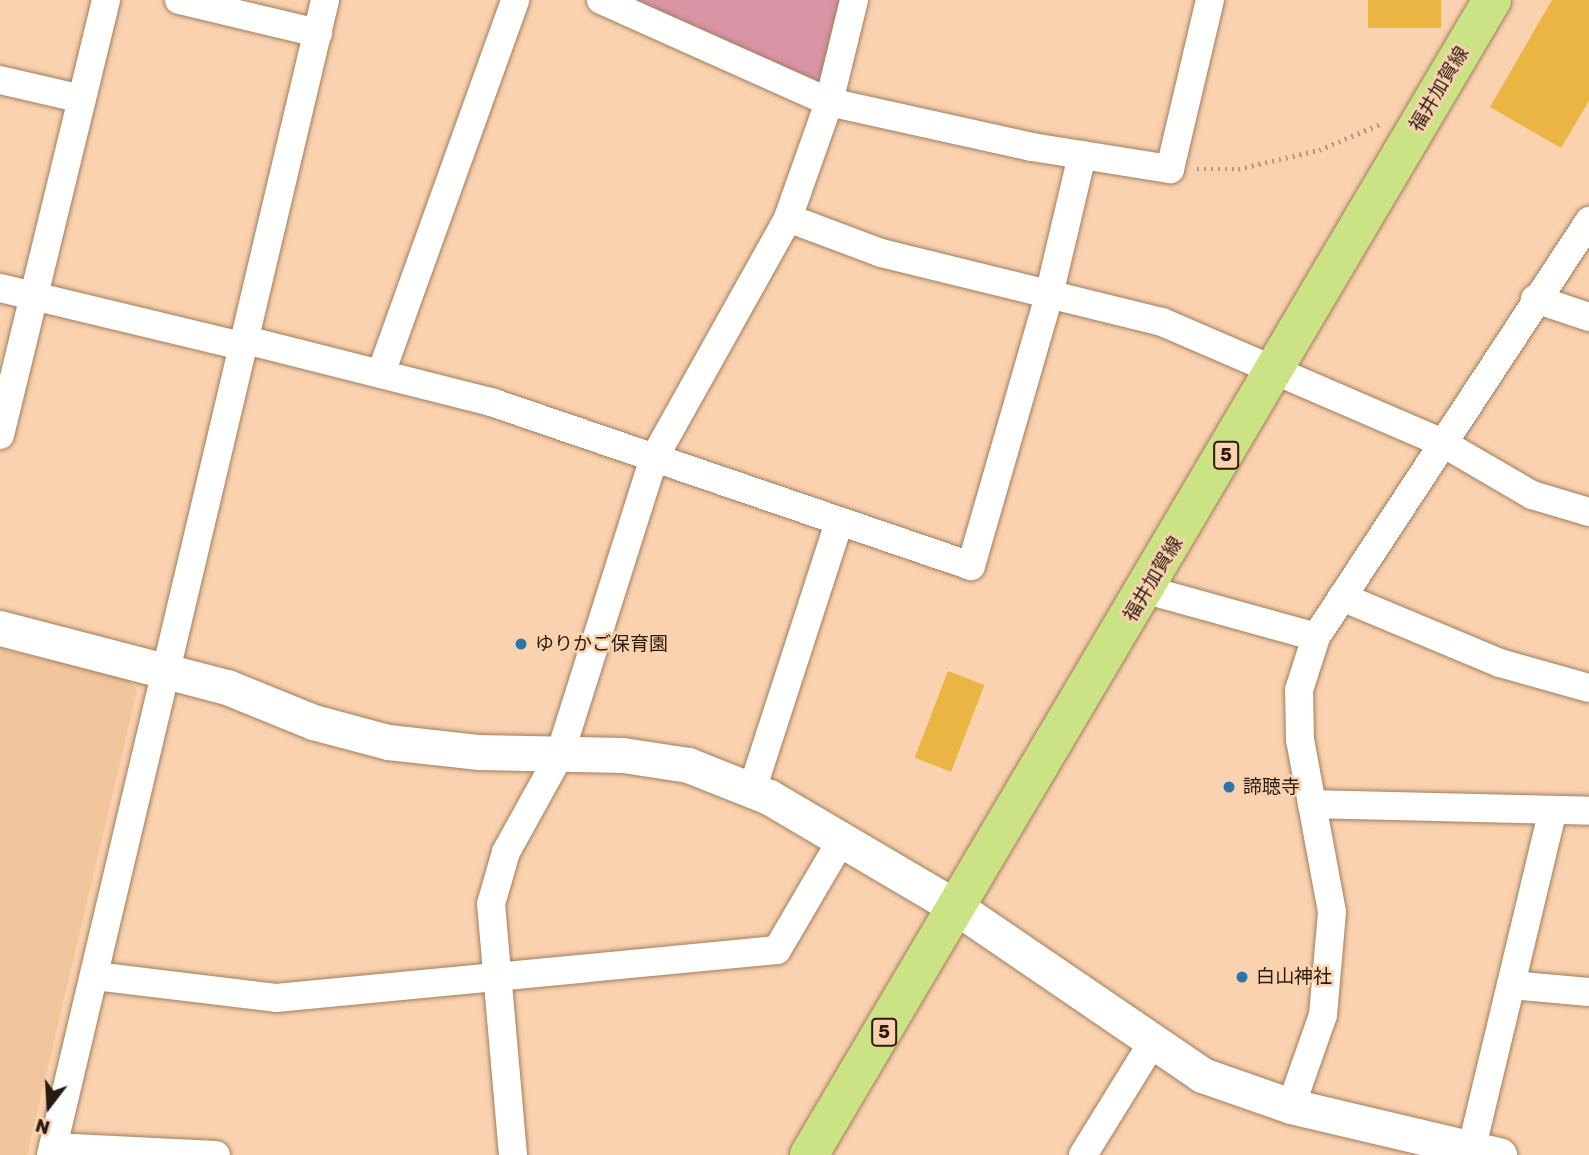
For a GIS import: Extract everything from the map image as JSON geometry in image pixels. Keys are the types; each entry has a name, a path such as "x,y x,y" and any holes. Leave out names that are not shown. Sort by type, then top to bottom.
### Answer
{"main road":[{"name":"福井加賀線","path":"809,1155 959,909 1492,0"}],"street":[{"path":"0,435 4,398 34,296 106,0"},
{"path":"179,0 318,33"},
{"path":"216,1155 52,1151 169,674 325,0"},
{"path":"381,373 515,0"},
{"path":"601,0 829,102 1082,155 1170,169 1210,0"},
{"path":"513,1155 491,904 506,852 560,754 653,460 788,218 829,102 854,0"},
{"path":"0,80 82,99"},
{"path":"0,288 381,373 491,402 653,460 971,566 1049,295 1082,155"},
{"path":"788,218 881,253 1162,321 1274,374 1441,442 1532,495 1589,512"},
{"path":"1291,1106 1323,1015 1332,912 1300,740 1299,690 1316,637 1441,442 1589,221"},
{"path":"1535,299 1589,317"},
{"path":"752,790 839,522"},
{"path":"1147,590 1316,637"},
{"path":"1342,597 1500,663 1589,688"},
{"path":"0,628 227,687 313,722 388,742 688,765 752,790 959,909 1151,1045 1202,1075 1291,1106 1480,1153 1511,985 1553,810"},
{"path":"1312,804 1589,811"},
{"path":"95,976 276,998 777,950 841,841"},
{"path":"1511,985 1589,992"},
{"path":"1083,1155 1151,1045"}],"path":[{"path":"1170,169 1238,169 1320,150 1429,104"}],"shaded area":[{"path":"605,0 854,0 831,94"},
{"path":"0,649 125,677 137,691 27,1155 0,1155"}],"building":[{"path":"1368,0 1441,0 1441,28 1368,28"},
{"path":"1552,0 1589,0 1589,101 1561,148 1490,107"},
{"path":"948,671 984,685 951,772 915,758"}],"place":[{"name":"ゆりかご保育園","path":"521,644"},
{"name":"諦聴寺","path":"1229,787"},
{"name":"白山神社","path":"1242,977"}]}
